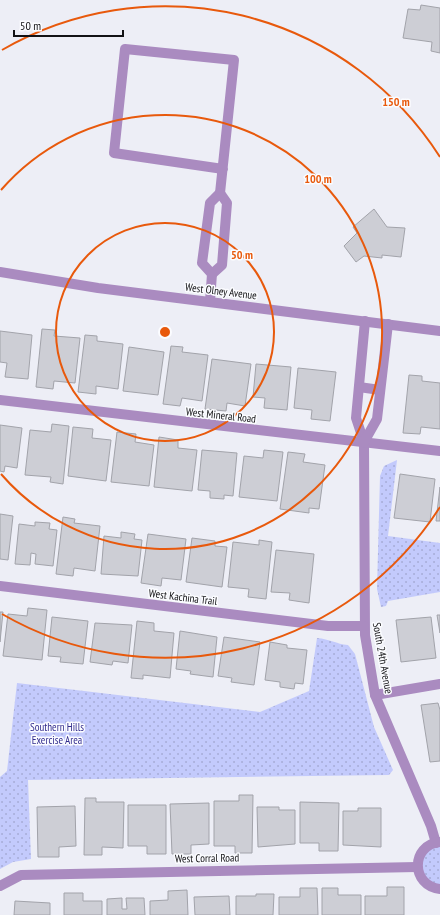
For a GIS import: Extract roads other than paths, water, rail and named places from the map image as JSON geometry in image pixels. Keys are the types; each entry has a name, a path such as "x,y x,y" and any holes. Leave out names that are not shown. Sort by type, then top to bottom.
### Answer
{"street":[{"path":"212,274 202,263 210,203 220,193 223,169 234,60 125,49 114,153 223,169"},
{"path":"210,302 212,274 222,265 227,203 220,193"},
{"path":"206,231 224,233"},
{"name":"West Olney Avenue","path":"0,272 98,288 440,331"},
{"name":"South 24th Avenue","path":"365,321 356,418 364,442 364,626 375,695 438,842 426,847 419,855 417,867"},
{"path":"364,442 377,420 388,324"},
{"path":"359,387 380,390"},
{"name":"West Mineral Road","path":"0,400 440,451"},
{"name":"West Kachina Trail","path":"0,586 328,626 364,626"},
{"path":"375,695 440,684"},
{"path":"417,867 422,881 429,886 440,889"},
{"name":"West Corral Road","path":"0,886 21,875 417,867"}],"park label":[{"name":"Southern Hills Exercise Area","path":"57,733"}]}
